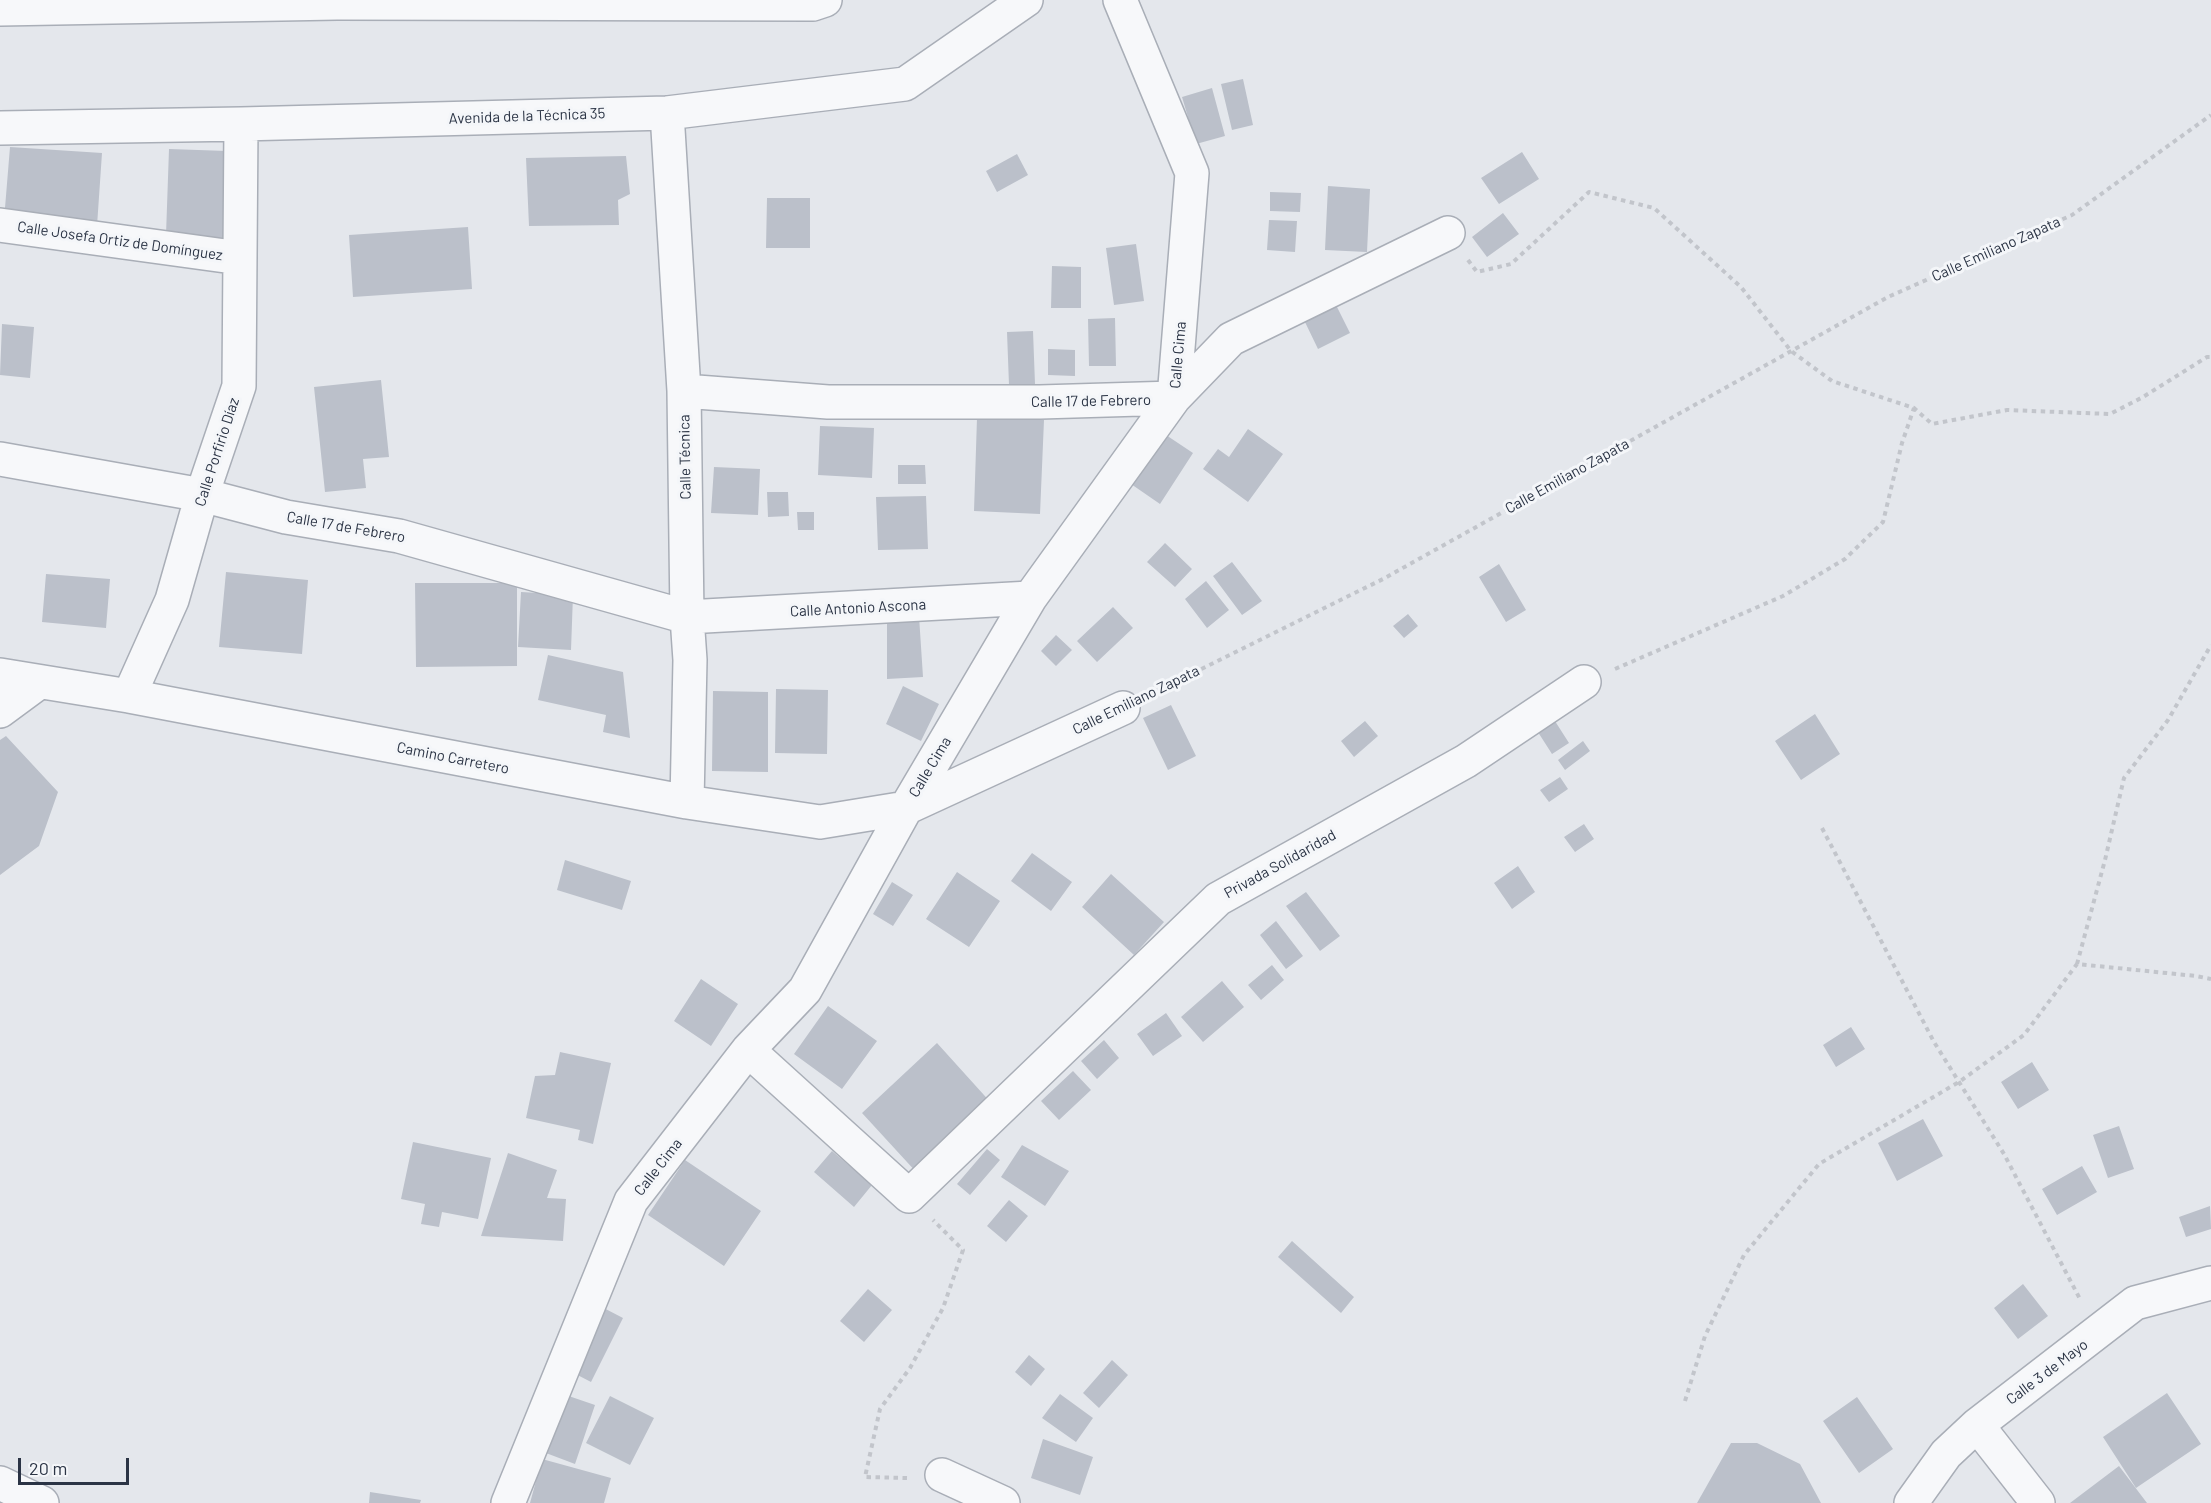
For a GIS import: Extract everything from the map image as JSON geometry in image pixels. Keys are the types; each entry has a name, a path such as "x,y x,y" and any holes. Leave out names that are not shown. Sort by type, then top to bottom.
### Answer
{"street":[{"path":"0,9 337,2 813,4 825,0"},
{"name":"Avenida de la Técnica 35","path":"0,128 667,112 905,84 1026,0"},
{"name":"Calle Cima","path":"508,1503 631,1201 748,1050 805,990 906,808 1030,598 1174,399 1192,173 1120,0"},
{"name":"Calle Técnica","path":"667,112 684,391 687,617 690,660 687,802"},
{"name":"Calle Porfirio Díaz","path":"129,696 172,600 202,495 239,386 241,124"},
{"name":"Calle Josefa Ortiz de Domínguez","path":"0,225 240,258"},
{"path":"1174,399 1231,339 1448,233"},
{"name":"Calle 17 de Febrero","path":"684,391 828,402 1041,402 1174,399"},
{"name":"Calle 17 de Febrero","path":"0,459 202,495 286,517 399,536 687,617"},
{"name":"Calle Antonio Ascona","path":"687,617 1030,598"},
{"name":"Camino Carretero","path":"0,675 129,696 687,802 820,822 906,808"},
{"name":"Privada Solidaridad","path":"909,1196 1218,899 1466,761 1584,682"},
{"path":"0,711 38,683"},
{"name":"Calle Emiliano Zapata","path":"906,808 1123,708"},
{"path":"748,1050 909,1196"},
{"name":"Calle 3 de Mayo","path":"1911,1503 1946,1454 1977,1425 2135,1303 2211,1283"},
{"path":"1977,1425 2038,1503"},
{"path":"942,1475 1003,1503"},
{"path":"0,1483 42,1503"}],"path":[{"name":"Calle Emiliano Zapata","path":"1123,708 1383,579 1888,297 2072,215 2211,115"},
{"path":"1448,233 1476,272 1511,264 1589,192 1654,208 1742,287 1791,351 1832,381 1914,408 1932,424 2007,410 2110,414 2143,397 2207,357 2211,357"},
{"path":"1584,682 1689,639 1783,596 1845,559 1883,522 1902,443 1914,408"},
{"path":"1684,1401 1705,1336 1744,1255 1819,1164 1959,1082 2024,1035 2077,964 2124,778 2168,720 2211,645"},
{"path":"1822,828 1934,1042 2004,1154 2098,1333"},
{"path":"2077,964 2211,979"},
{"path":"909,1196 963,1250 943,1308 910,1368 880,1409 865,1477 912,1478 942,1475"}],"building":[{"path":"1243,79 1253,125 1232,130 1221,84"},
{"path":"1212,88 1225,136 1196,144 1182,97"},
{"path":"10,147 102,153 97,226 4,220"},
{"path":"169,149 227,151 224,238 166,235"},
{"path":"1522,152 1539,179 1499,204 1481,178"},
{"path":"1017,154 1028,175 997,192 986,171"},
{"path":"626,156 630,194 618,200 619,225 529,226 526,158"},
{"path":"1328,186 1370,189 1367,252 1325,250"},
{"path":"1270,192 1301,193 1300,212 1270,211"},
{"path":"767,198 810,198 810,248 766,248"},
{"path":"1503,213 1519,234 1487,257 1472,237"},
{"path":"1269,220 1297,221 1295,252 1267,250"},
{"path":"468,227 472,289 353,297 349,235"},
{"path":"1136,244 1144,301 1114,305 1106,248"},
{"path":"1052,266 1081,267 1081,308 1051,308"},
{"path":"1336,305 1350,333 1318,349 1304,320"},
{"path":"1115,318 1116,366 1089,366 1088,319"},
{"path":"2,324 34,327 30,378 0,375"},
{"path":"1033,331 1035,384 1009,385 1007,332"},
{"path":"1048,349 1075,350 1075,376 1048,375"},
{"path":"381,380 389,457 363,459 366,488 325,492 314,387"},
{"path":"977,418 1044,420 1040,514 974,511"},
{"path":"820,426 874,428 872,478 818,475"},
{"path":"1248,429 1283,454 1248,502 1203,469 1218,449 1229,457"},
{"path":"1163,433 1193,453 1160,504 1131,484"},
{"path":"898,465 925,465 926,484 898,484"},
{"path":"714,467 760,469 758,515 711,513"},
{"path":"767,492 788,492 789,516 768,517"},
{"path":"926,496 928,549 878,550 876,497"},
{"path":"797,512 814,512 814,530 798,530"},
{"path":"1165,543 1192,569 1175,587 1147,562"},
{"path":"1232,562 1262,601 1242,615 1213,576"},
{"path":"1499,564 1526,610 1506,622 1479,577"},
{"path":"226,572 308,580 302,654 219,647"},
{"path":"46,574 110,579 106,628 42,622"},
{"path":"1206,581 1229,610 1207,628 1185,599"},
{"path":"415,583 517,583 517,666 416,667"},
{"path":"521,592 573,595 571,650 518,647"},
{"path":"1113,607 1133,628 1097,662 1077,641"},
{"path":"1408,614 1418,626 1404,638 1393,626"},
{"path":"919,616 923,677 887,679 887,620"},
{"path":"1056,635 1072,650 1056,666 1041,651"},
{"path":"548,655 623,672 630,738 603,732 606,715 538,700"},
{"path":"903,686 939,704 921,741 886,724"},
{"path":"776,689 828,690 827,754 775,753"},
{"path":"713,691 768,692 768,772 712,771"},
{"path":"1171,705 1196,756 1168,770 1143,718"},
{"path":"1815,714 1840,754 1801,780 1775,741"},
{"path":"1553,718 1569,743 1552,754 1536,729"},
{"path":"1365,721 1378,736 1354,757 1341,741"},
{"path":"6,736 58,792 39,846 0,875 0,740"},
{"path":"1583,741 1590,751 1565,770 1558,760"},
{"path":"1560,777 1568,789 1549,802 1540,790"},
{"path":"1584,824 1594,839 1575,852 1564,837"},
{"path":"1032,853 1072,882 1051,911 1011,881"},
{"path":"565,860 631,881 622,910 557,890"},
{"path":"1518,866 1535,892 1512,909 1494,883"},
{"path":"957,872 1000,901 969,947 926,919"},
{"path":"1111,874 1164,922 1134,955 1082,907"},
{"path":"892,882 913,895 893,926 873,914"},
{"path":"1306,892 1340,936 1320,951 1286,906"},
{"path":"1276,921 1303,956 1286,969 1260,935"},
{"path":"1272,965 1284,980 1261,1000 1248,985"},
{"path":"701,979 738,1004 711,1046 674,1021"},
{"path":"1222,981 1244,1007 1203,1042 1181,1017"},
{"path":"828,1006 877,1041 842,1089 794,1054"},
{"path":"1166,1013 1182,1036 1153,1056 1137,1034"},
{"path":"1851,1027 1865,1049 1836,1067 1823,1045"},
{"path":"1104,1040 1119,1058 1097,1079 1081,1061"},
{"path":"937,1043 993,1105 918,1174 862,1113"},
{"path":"560,1052 611,1063 593,1144 578,1140 580,1130 526,1118 535,1076 555,1075"},
{"path":"2032,1062 2049,1090 2018,1109 2001,1082"},
{"path":"1073,1071 1091,1090 1059,1120 1041,1101"},
{"path":"1923,1119 1943,1156 1897,1181 1878,1143"},
{"path":"2119,1126 2134,1169 2108,1178 2093,1135"},
{"path":"413,1142 491,1158 478,1219 442,1212 439,1227 421,1224 425,1204 401,1199"},
{"path":"1022,1145 1069,1171 1045,1206 1001,1177"},
{"path":"987,1149 1000,1160 970,1195 957,1184"},
{"path":"832,1151 872,1185 854,1207 814,1172"},
{"path":"508,1153 557,1170 547,1198 566,1199 563,1241 481,1236"},
{"path":"685,1160 761,1211 724,1266 648,1215"},
{"path":"2082,1166 2097,1192 2057,1215 2042,1189"},
{"path":"1009,1200 1028,1216 1006,1242 987,1226"},
{"path":"2210,1206 2211,1229 2186,1237 2179,1217"},
{"path":"1292,1241 1354,1297 1341,1313 1278,1257"},
{"path":"2023,1284 2048,1316 2018,1339 1994,1308"},
{"path":"868,1289 892,1310 864,1342 840,1321"},
{"path":"596,1304 623,1318 591,1382 564,1368"},
{"path":"1029,1355 1045,1369 1031,1386 1015,1372"},
{"path":"1112,1360 1128,1375 1099,1408 1083,1393"},
{"path":"557,1392 595,1405 575,1464 538,1450"},
{"path":"2167,1393 2201,1444 2136,1488 2103,1437"},
{"path":"1060,1394 1093,1418 1076,1442 1042,1418"},
{"path":"610,1396 654,1418 630,1465 586,1443"},
{"path":"1857,1397 1893,1449 1859,1473 1823,1421"},
{"path":"1043,1439 1093,1457 1080,1495 1031,1478"},
{"path":"1731,1443 1757,1443 1800,1464 1821,1503 1697,1503"},
{"path":"542,1459 611,1478 604,1503 530,1503"},
{"path":"2119,1466 2147,1503 2070,1503"},
{"path":"370,1492 421,1500 420,1503 369,1503"}]}
